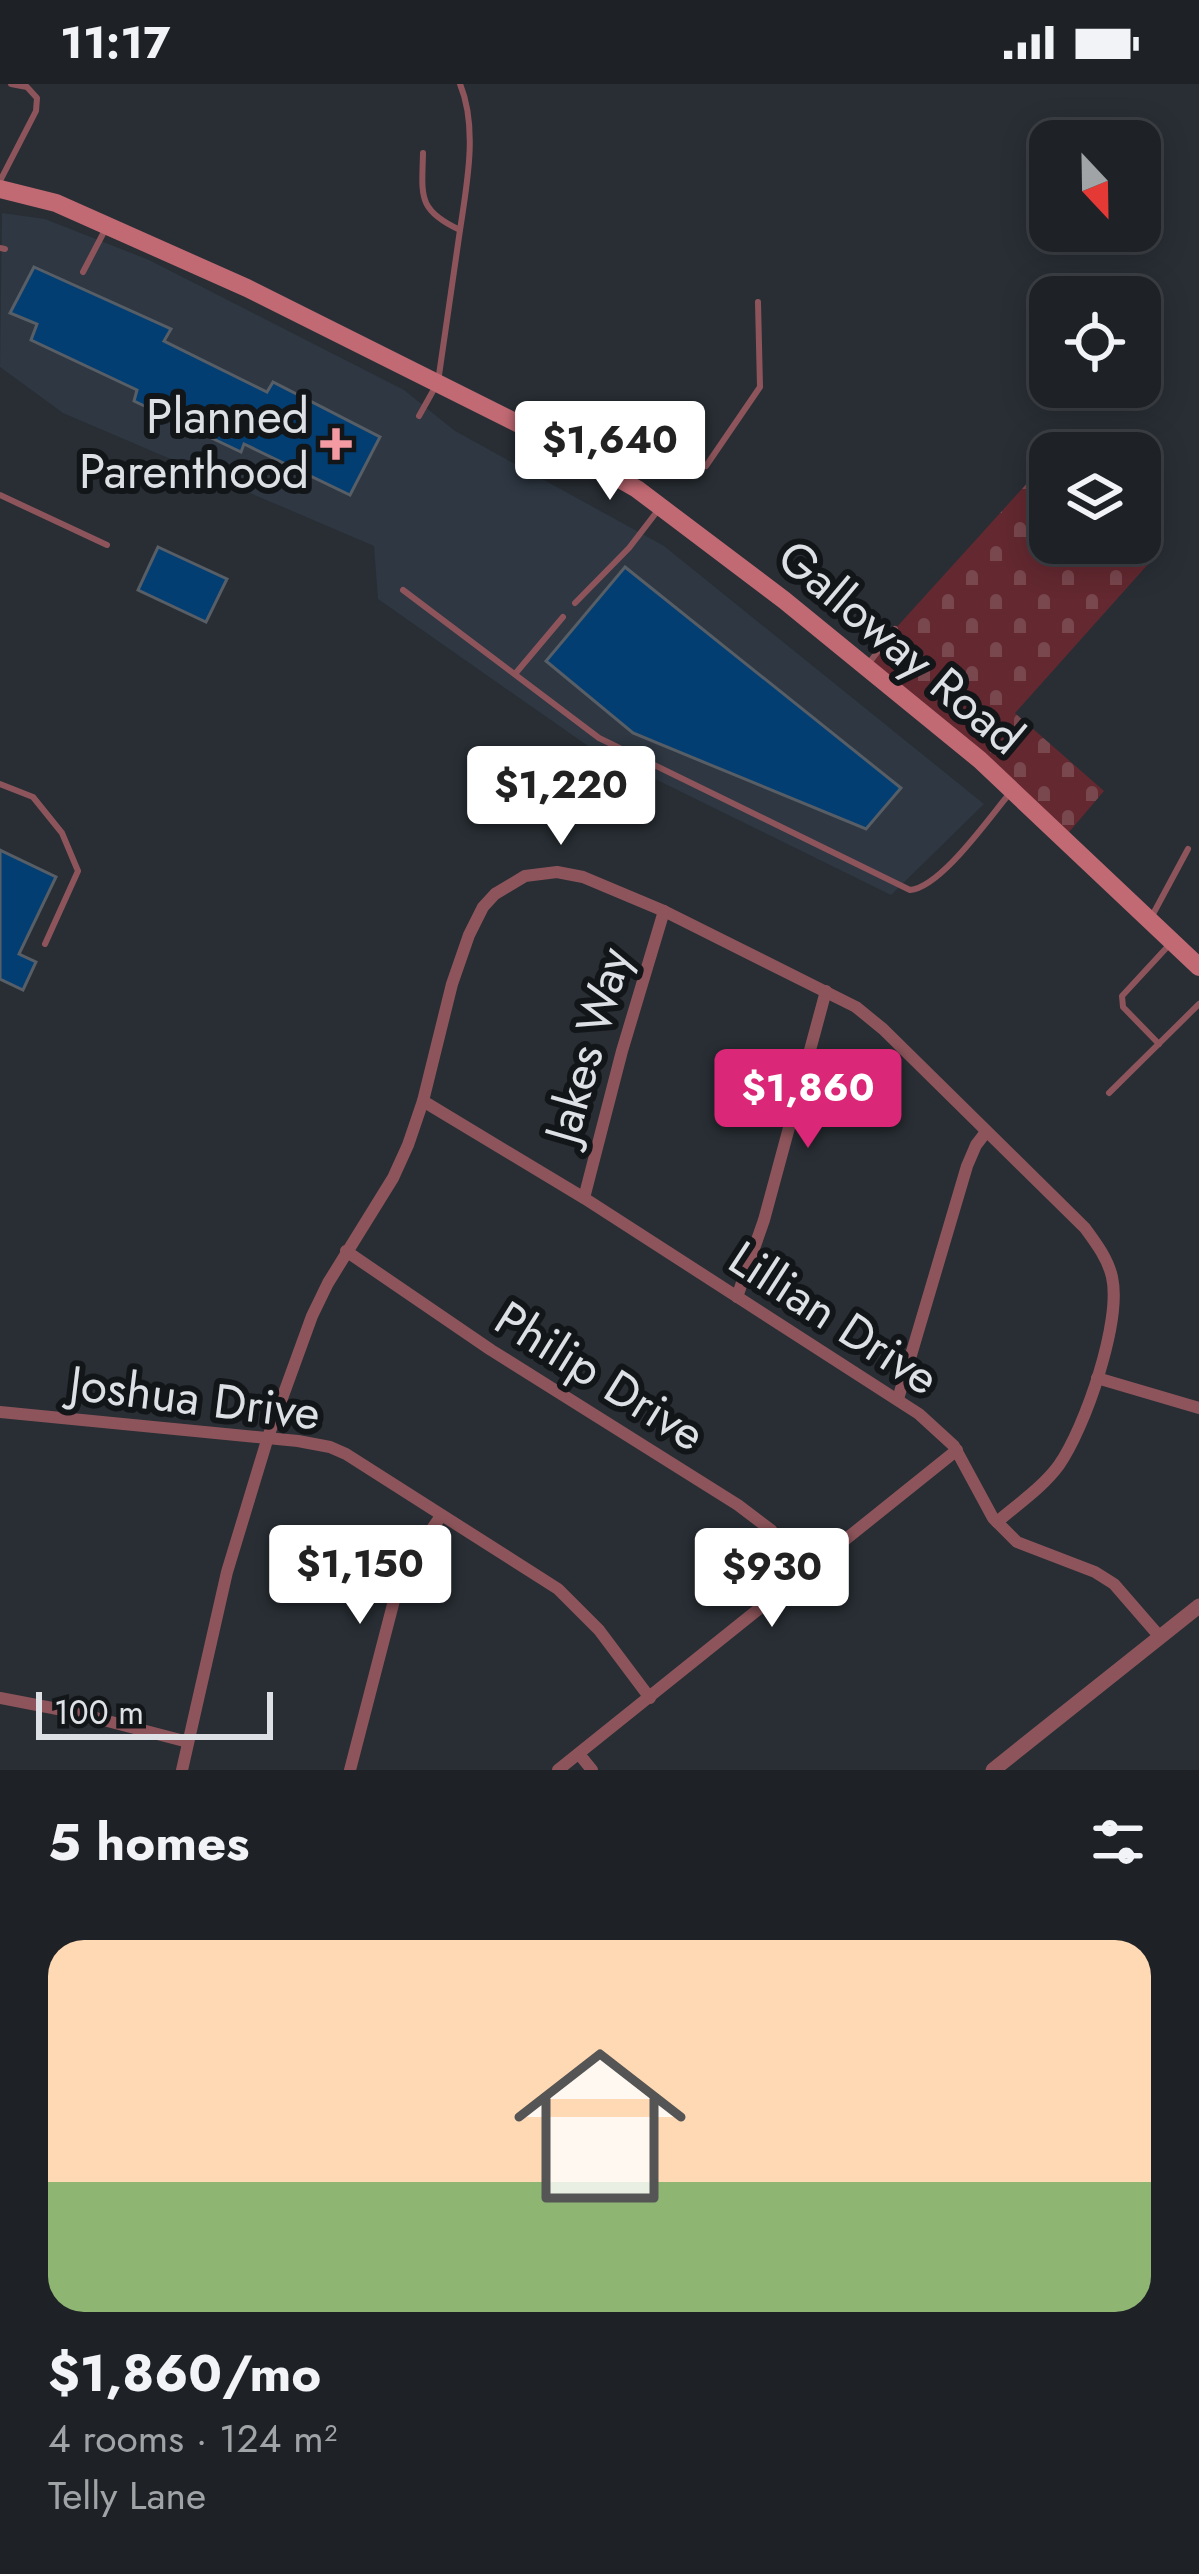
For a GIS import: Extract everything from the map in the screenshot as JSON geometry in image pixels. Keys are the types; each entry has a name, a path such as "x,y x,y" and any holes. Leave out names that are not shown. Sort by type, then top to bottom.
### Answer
{"main road":[{"name":"Galloway Road","path":"0,186 56,203 247,288 603,467 661,506 867,666 1012,790 1199,967"}],"street":[{"path":"182,1770 227,1572 268,1437 312,1316 394,1178 423,1101 469,934 495,894 525,876 557,872 598,883 856,1007 1084,1228 1107,1264 1114,1300 1097,1378 1080,1426 1057,1468 997,1522"},
{"name":"Jakes Way","path":"584,1198 664,911"},
{"path":"737,1297 764,1220 826,991"},
{"name":"Lillian Drive","path":"423,1101 898,1399 957,1450 997,1522 1017,1542 1114,1584 1160,1636"},
{"path":"898,1399 967,1166 986,1132"},
{"name":"Philip Drive","path":"346,1252 491,1350 738,1505 771,1530 803,1574"},
{"path":"1097,1378 1199,1408"},
{"name":"Joshua Drive","path":"0,1412 268,1437 346,1454 558,1589 598,1630 650,1698"},
{"path":"558,1770 957,1450"},
{"path":"350,1770 398,1585 441,1516"},
{"path":"993,1770 1199,1606"},
{"path":"0,1698 188,1742"},
{"path":"579,1754 592,1770"}],"lane":[{"path":"0,186 36,111 37,98 28,87 11,84"},
{"path":"419,416 438,382 460,230 469,109 460,84"},
{"path":"423,153 426,206 460,230"},
{"path":"83,272 108,225"},
{"path":"706,466 760,387 758,302"},
{"path":"0,495 107,545"},
{"path":"575,603 661,506"},
{"path":"403,590 598,738 910,890 936,880 1012,790"},
{"path":"515,674 562,617"},
{"path":"867,666 895,629"},
{"path":"0,784 33,797 62,832 78,871 45,944"},
{"path":"1150,920 1188,849"},
{"path":"1159,1044 1120,1001 1172,941"},
{"path":"1109,1093 1199,1004"}],"shaded area":[{"path":"2,213 45,219 149,260 404,390 455,431 664,546 984,804 891,895 588,746 378,599 374,546 63,413 0,367"}],"green space":[{"path":"1029,481 1029,564 1148,564 1015,713 1104,791 1064,838 867,666"}],"building":[{"path":"34,267 171,329 164,341 267,392 273,382 380,437 350,495 244,444 241,452 134,401 137,390 31,340 37,324 10,313"},
{"path":"158,547 227,579 206,622 138,590"},
{"path":"625,567 901,788 866,829 633,733 546,661"},
{"path":"0,850 56,877 19,954 36,962 23,990 0,979"}],"place":[{"name":"Planned Parenthood","path":"336,444"}]}
